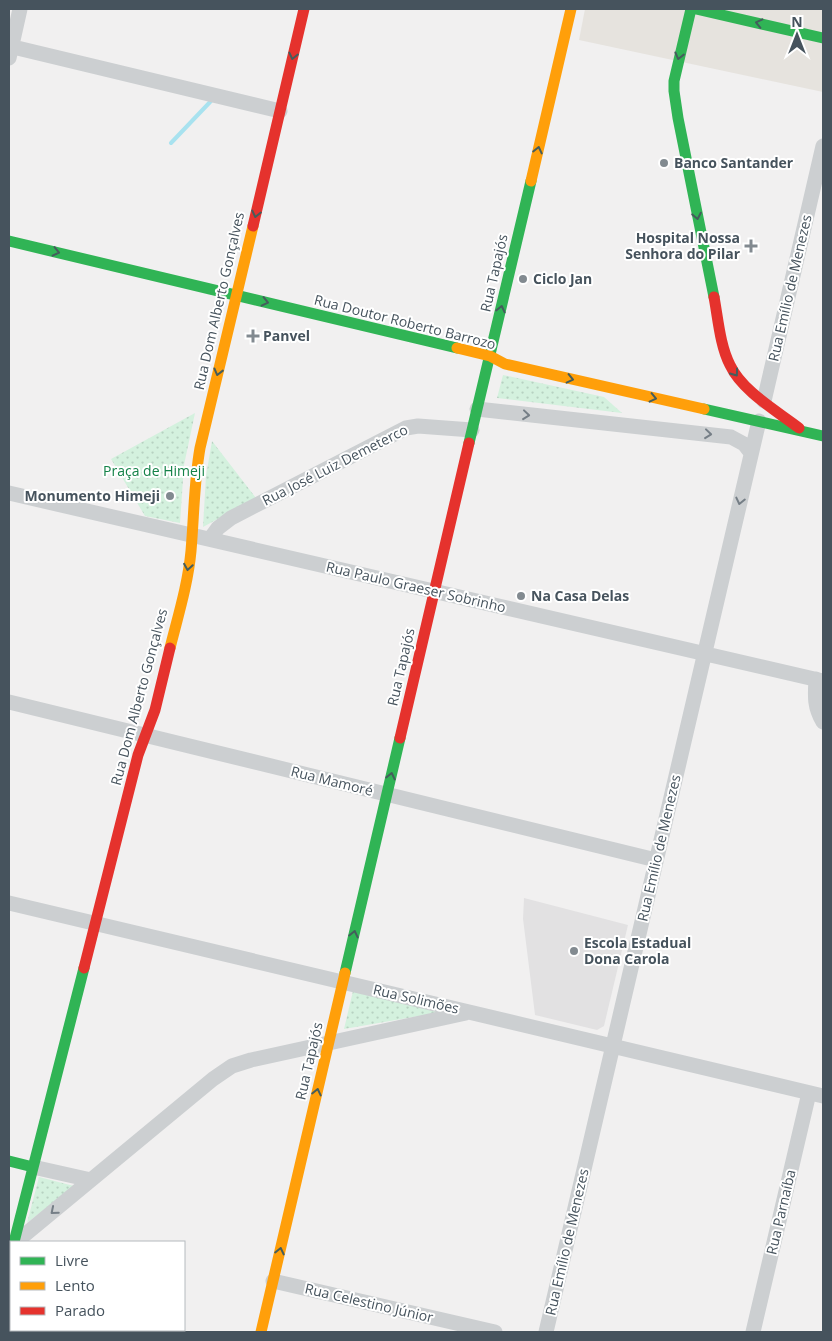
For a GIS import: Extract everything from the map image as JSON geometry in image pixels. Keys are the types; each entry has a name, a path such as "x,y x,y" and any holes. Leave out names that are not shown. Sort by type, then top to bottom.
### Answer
{"main road":[{"name":"Rua Dom Alberto Gonçalves","path":"15,1241 138,755 154,710 186,581 191,551 196,469 200,448 304,9"},
{"name":"Rua Tapajós","path":"261,1332 571,9"},
{"path":"691,9 674,81 674,91 715,306 727,358 735,374 823,450"},
{"path":"696,9 823,38"},
{"name":"Rua Doutor Roberto Barrozo","path":"9,241 490,356 505,364 823,436"},
{"path":"735,416 753,410 764,401"},
{"path":"9,1161 33,1167"}],"street":[{"path":"20,9 9,50 280,111"},
{"name":"Rua Emílio de Menezes","path":"764,401 823,146"},
{"path":"477,409 731,436 744,444 751,453"},
{"name":"Rua Emílio de Menezes","path":"546,1332 759,422"},
{"name":"Rua José Luiz Demeterco","path":"210,539 218,528 231,518 406,428 418,426 472,430"},
{"name":"Rua Paulo Graeser Sobrinho","path":"9,493 819,680"},
{"path":"819,680 815,702 816,709 823,722"},
{"name":"Rua Mamoré","path":"9,702 656,860"},
{"name":"Rua Solimões","path":"9,903 816,1094"},
{"path":"16,1241 227,1069 241,1062 469,1012"},
{"name":"Rua Parnaíba","path":"753,1332 816,1094"},
{"path":"33,1167 91,1180"},
{"name":"Rua Celestino Júnior","path":"273,1281 495,1332"}],"shaded area":[{"path":"585,9 823,9 823,92 579,40"},
{"name":"Escola Estadual Dona Carola","path":"524,898 628,925 604,1026 597,1030 535,1015 523,919"}],"green space":[{"path":"503,375 604,397 622,413 497,398"},
{"name":"Praça de Himeji","path":"195,413 184,465 180,523 145,516 111,459"},
{"name":"Praça de Himeji","path":"212,441 256,498 203,527 206,476"},
{"path":"353,991 442,1012 344,1029"},
{"path":"39,1177 74,1186 27,1223"}],"waterway":[{"path":"171,143 211,101"}],"traffic: fast":[{"path":"691,9 674,81 674,91 714,297"},
{"path":"696,9 823,38"},
{"path":"469,443 531,181"},
{"path":"9,241 457,348"},
{"path":"704,409 823,436"},
{"path":"345,973 400,738"},
{"path":"14,1241 84,968"},
{"path":"9,1161 33,1167"}],"traffic: slow":[{"path":"531,181 571,9"},
{"path":"170,648 190,563 195,486 200,448 253,226"},
{"path":"457,348 490,356 505,364 704,409"},
{"path":"261,1332 345,973"},
{"path":"9,1263 10,1258"}],"traffic: jam":[{"path":"253,226 304,9"},
{"path":"714,297 720,332 730,365 751,392 799,428"},
{"path":"400,738 469,443"},
{"path":"84,968 138,755 155,710 170,648"}],"place":[{"name":"Banco Santander","path":"664,163"},
{"name":"Hospital Nossa Senhora do Pilar","path":"751,246"},
{"name":"Ciclo Jan","path":"523,279"},
{"name":"Panvel","path":"253,336"},
{"name":"Monumento Himeji","path":"170,496"},
{"name":"Na Casa Delas","path":"521,596"},
{"name":"Escola Estadual Dona Carola","path":"574,951"}]}
